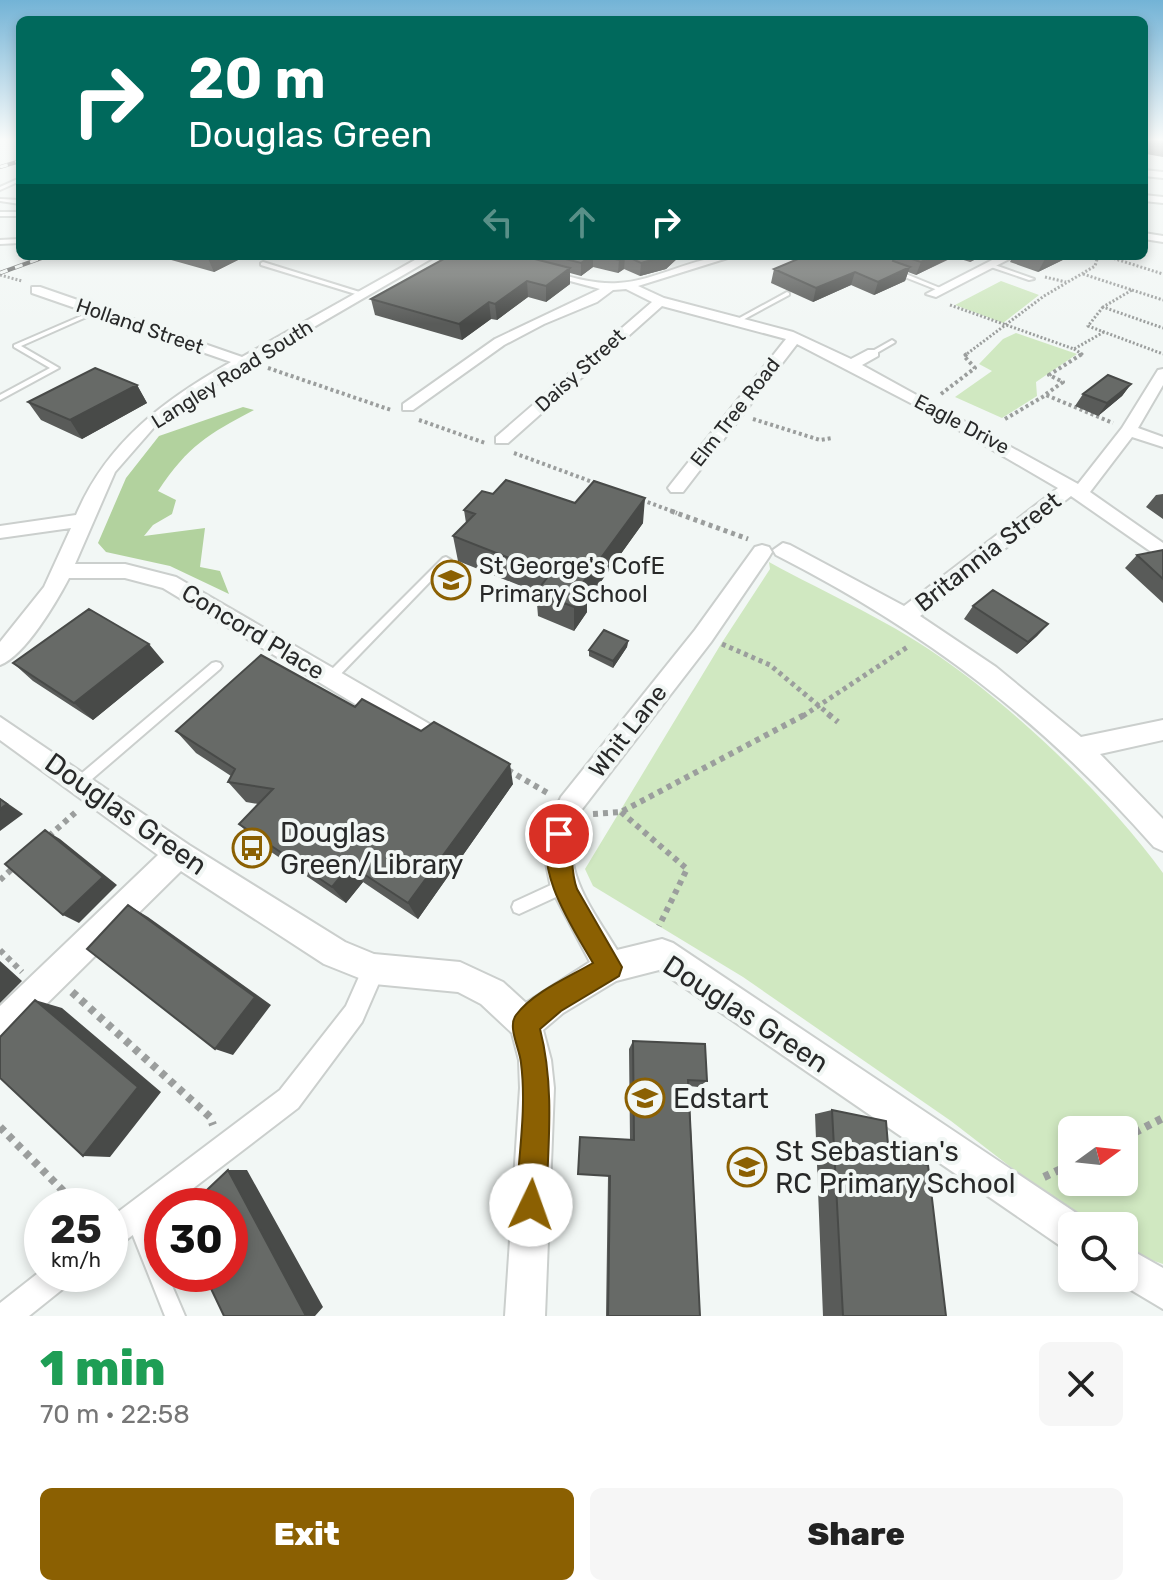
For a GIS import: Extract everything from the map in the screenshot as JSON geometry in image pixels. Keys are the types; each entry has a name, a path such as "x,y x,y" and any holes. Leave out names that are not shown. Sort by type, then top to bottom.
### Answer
{"street":[{"name":"Langley Road South","path":"0,656 30,622 63,571 104,474 129,443 161,415 244,362 423,260"},
{"path":"499,260 609,287 629,286 715,260"},
{"path":"937,292 1001,260"},
{"name":"Eagle Drive","path":"629,286 660,301 796,338 851,365 1076,490 1163,553"},
{"path":"407,413 481,352 536,322 600,296 609,287"},
{"name":"Holland Street","path":"36,290 244,362"},
{"name":"Daisy Street","path":"501,446 660,301"},
{"name":"Elm Tree Road","path":"677,488 733,413 796,338"},
{"path":"851,365 873,353"},
{"name":"Britannia Street","path":"905,617 1076,490 1129,430 1163,373"},
{"path":"1129,430 1163,442"},
{"path":"0,532 84,520"},
{"path":"773,551 847,580 995,676 1080,748 1163,838"},
{"name":"Whit Lane","path":"610,967 564,886 558,857 559,834 570,805 773,551"},
{"name":"Concord Place","path":"63,571 125,571 169,582 429,736"},
{"name":"Douglas Green","path":"0,727 179,854 335,953 374,969 460,977 492,993 526,1024 552,1002 610,967 662,954 1058,1223"},
{"path":"1080,748 1163,730"},
{"path":"0,1028 179,854"},
{"path":"128,1222 289,1099 354,1014 374,969"},
{"path":"525,1316 537,1088 535,1060 526,1024"},
{"path":"1138,1274 1163,1290"},
{"path":"7,1316 37,1292"}],"lane":[{"path":"263,264 364,295"},
{"path":"990,265 1031,279"},
{"path":"893,271 937,292"},
{"path":"737,321 787,294"},
{"path":"0,398 55,368 16,346 97,311"},
{"path":"873,353 892,342"},
{"path":"330,678 446,560"},
{"path":"88,788 216,666"},
{"path":"519,907 564,886"},
{"path":"135,1217 175,1316"}],"path":[{"path":"926,405 975,368 964,356 1067,282 1095,266 1097,260"},
{"path":"1119,260 1163,274"},
{"path":"1082,273 1163,300"},
{"path":"0,275 20,280"},
{"path":"1031,279 1050,277 1067,282"},
{"path":"1132,290 1103,307 1088,326 1163,354"},
{"path":"937,292 928,297 1082,354 1049,375 1063,382 1005,419"},
{"path":"1103,307 1163,328"},
{"path":"1074,349 1104,332"},
{"path":"244,362 407,413 605,486"},
{"path":"1046,395 1129,430"},
{"path":"733,413 820,440 832,438"},
{"path":"633,496 745,537 773,551"},
{"path":"658,927 687,869 621,812 821,706 929,633"},
{"path":"703,636 770,665 838,722"},
{"path":"501,766 570,805"},
{"path":"43,842 88,788"},
{"path":"0,880 21,861"},
{"path":"54,976 210,1117 223,1150"},
{"path":"1138,1131 1163,1118"},
{"path":"0,1127 60,1188"}],"green space":[{"path":"1001,281 1039,295 1003,323 955,305"},
{"path":"1016,333 1077,354 1036,382 1037,396 1002,418 955,397 992,371 979,364 1003,339"},
{"path":"243,407 254,410 200,443 169,475 158,491 176,500 172,514 153,525 144,536 205,528 200,567 220,571 229,594 170,566 106,552 98,543 126,478 159,436"},
{"path":"769,562 884,622 929,649 978,685 1036,734 1092,789 1163,873 1163,1264 1138,1254 1138,1212 1073,1212 951,1121 743,977 593,886 585,869 770,569"}],"building":[{"path":"442,260 539,260 570,268 546,286 527,281 495,304 489,302 459,324 371,299"},
{"path":"795,260 893,260 910,267 878,282 855,272 816,288 774,269"},
{"path":"95,368 137,385 70,420 28,402"},
{"path":"1108,375 1131,384 1107,403 1083,394"},
{"path":"506,480 575,503 594,481 645,498 581,585 588,588 574,607 536,592 547,578 539,575 542,571 453,536 475,514 464,510 482,491 493,494"},
{"path":"1163,550 1163,579 1137,555"},
{"path":"993,590 1048,624 1028,642 973,606"},
{"path":"89,609 149,644 74,703 13,663"},
{"path":"604,630 628,641 613,661 589,650"},
{"path":"261,655 355,707 362,699 421,731 434,722 510,764 408,903 350,865 332,887 239,824 273,789 228,782 235,769 176,731"},
{"path":"45,830 103,877 63,915 5,864"},
{"path":"128,905 255,997 215,1049 87,949"},
{"path":"35,1000 138,1087 83,1156 0,1078 0,1037"},
{"path":"633,1041 705,1044 707,1081 688,1080 700,1316 608,1316 610,1176 578,1174 580,1137 634,1140"},
{"path":"832,1110 886,1121 889,1157 928,1165 946,1316 843,1316"},
{"path":"228,1170 238,1188 209,1188"},
{"path":"248,1207 306,1316 224,1316 213,1292 248,1292"}],"railway":[{"path":"0,273 36,260"}],"place":[{"name":"St George's CofE Primary School","path":"451,580"},
{"name":"Douglas Green/Library","path":"252,848"},
{"name":"Edstart","path":"645,1098"},
{"name":"St Sebastian's RC Primary School","path":"747,1167"}],"route":[{"path":"531,1205 537,1088 535,1060 526,1024 552,1002 610,967 568,896 561,878 559,834"}]}
